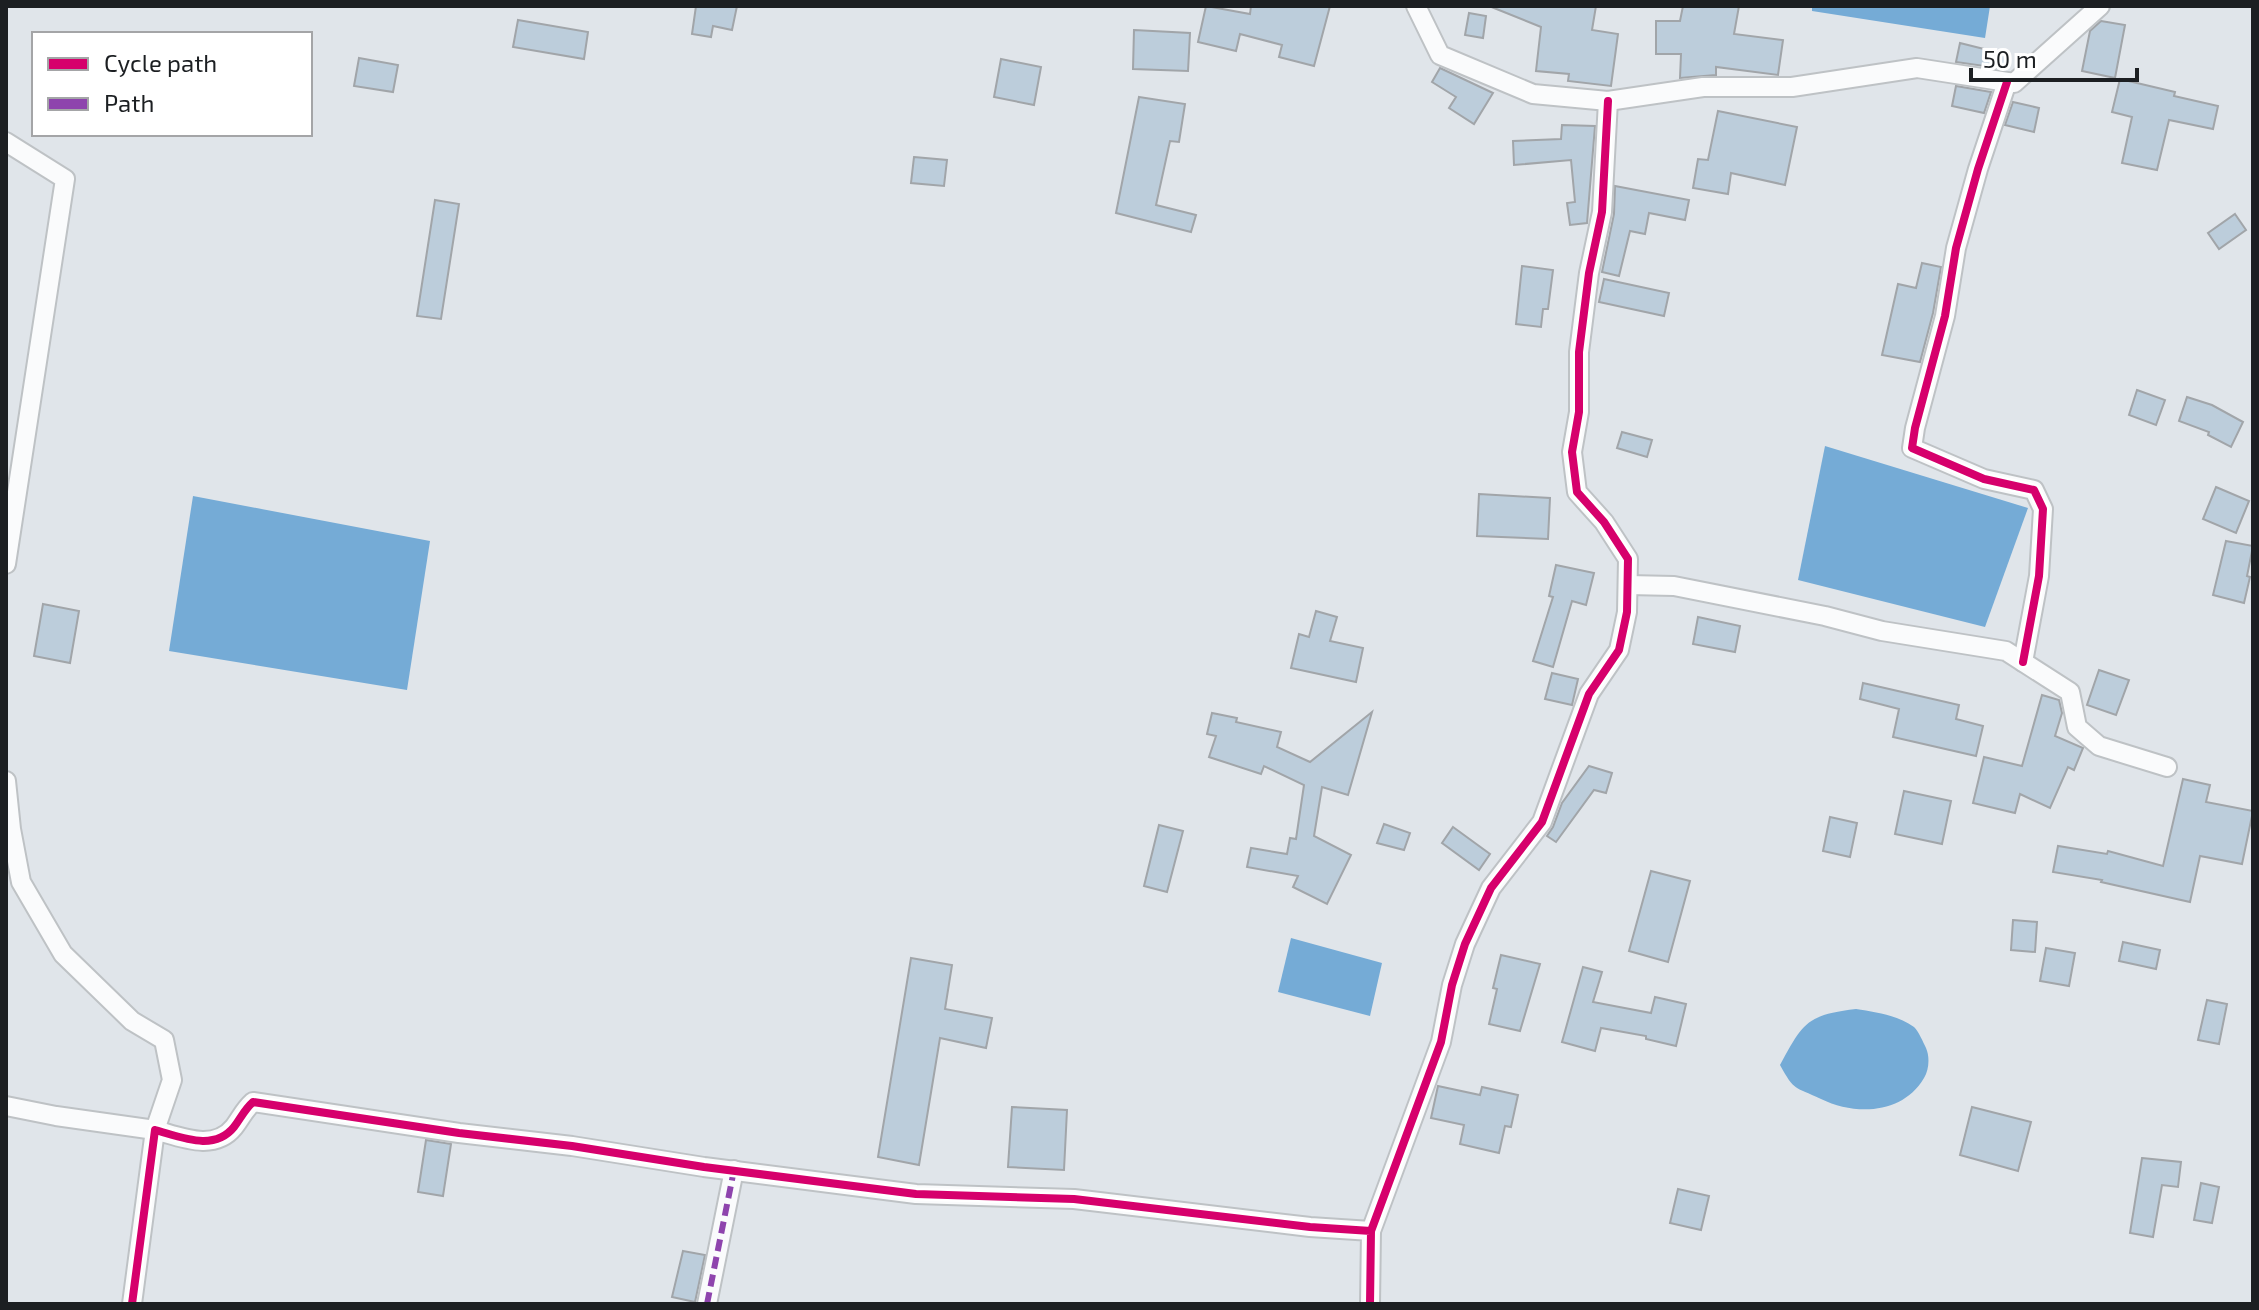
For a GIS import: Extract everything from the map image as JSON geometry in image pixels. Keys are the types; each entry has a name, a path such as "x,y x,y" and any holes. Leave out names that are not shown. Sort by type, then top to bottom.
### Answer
{"street":[{"path":"1416,6 1440,55 1533,94 1608,101 1703,87 1792,87 1917,68 2014,83 2100,6"},
{"path":"2007,82 1956,248 1945,316 1912,448 1984,479 2034,490 2043,509 2039,576 2023,662"},
{"path":"1370,1304 1371,1231 1432,1071 1465,944 1491,888 1542,822 1589,694 1619,650 1627,612 1628,559 1604,522 1577,492 1572,452 1579,412 1579,352 1589,273 1602,212 1608,101"},
{"path":"6,142 65,179 6,564"},
{"path":"1628,585 1674,586 1825,616 1882,631 2006,651 2070,692 2077,727 2099,746 2167,767"},
{"path":"6,781 21,882 63,954 132,1021 164,1040 172,1080 155,1130 132,1304"},
{"path":"6,1106 155,1130 202,1142 214,1141 233,1129 242,1112 253,1102 916,1194 1074,1199 1310,1227 1371,1231"},
{"path":"707,1304 734,1170"}],"water":[{"path":"1812,6 1990,6 1985,38 1812,11"},
{"path":"1825,446 2028,508 1985,627 1798,580"},
{"path":"193,496 430,541 407,690 169,651"},
{"path":"1291,938 1382,963 1370,1016 1278,992"},
{"path":"1856,1009 1907,1023 1916,1029 1926,1048 1928,1063 1924,1078 1904,1099 1891,1105 1863,1109 1835,1104 1796,1087 1780,1065 1801,1030 1816,1018"}],"building":[{"path":"696,6 737,6 732,30 713,26 711,37 692,34"},
{"path":"1206,6 1250,14 1251,6 1330,6 1314,66 1279,57 1282,45 1240,34 1236,51 1198,42"},
{"path":"1489,6 1596,6 1592,30 1618,34 1611,86 1568,81 1569,74 1536,71 1541,27"},
{"path":"1683,6 1739,6 1734,34 1783,40 1778,75 1716,67 1716,75 1680,78 1681,54 1656,54 1656,21 1680,21"},
{"path":"1469,13 1486,16 1483,38 1465,35"},
{"path":"518,20 588,32 584,59 513,47"},
{"path":"2101,21 2125,25 2115,78 2082,71 2090,31"},
{"path":"1134,30 1190,33 1188,71 1133,69"},
{"path":"1960,43 2008,55 2005,69 1956,62"},
{"path":"359,58 398,65 393,92 354,86"},
{"path":"1001,59 1041,67 1034,105 994,97"},
{"path":"1440,68 1493,93 1474,124 1449,108 1456,97 1432,82"},
{"path":"2120,79 2218,106 2213,129 2169,120 2157,170 2122,163 2132,117 2112,112"},
{"path":"1956,86 1991,92 1984,113 1952,106"},
{"path":"1139,97 1185,104 1179,142 1170,141 1156,205 1196,215 1191,232 1116,213"},
{"path":"2013,102 2039,108 2034,132 2005,125"},
{"path":"1718,111 1797,127 1785,185 1731,173 1728,194 1693,188 1698,159 1708,160"},
{"path":"1562,125 1595,126 1587,223 1570,225 1567,203 1575,202 1571,160 1514,165 1513,141 1561,139"},
{"path":"914,157 947,160 944,186 911,183"},
{"path":"1615,186 1689,200 1685,220 1649,213 1645,234 1630,231 1619,276 1602,272 1614,214"},
{"path":"435,200 459,204 441,319 417,316"},
{"path":"2235,214 2246,230 2219,249 2208,233"},
{"path":"1922,263 1941,267 1920,362 1882,355 1898,284 1916,288"},
{"path":"1522,266 1553,270 1548,309 1543,309 1541,327 1516,324"},
{"path":"1604,279 1669,293 1664,316 1599,302"},
{"path":"2137,390 2165,400 2156,425 2129,415"},
{"path":"2187,397 2212,405 2243,422 2231,447 2208,435 2209,432 2179,421"},
{"path":"1622,432 1652,440 1647,457 1617,448"},
{"path":"2216,487 2249,501 2236,533 2203,519"},
{"path":"1479,494 1550,498 1548,539 1477,536"},
{"path":"2226,541 2253,546 2244,603 2213,595"},
{"path":"1556,565 1594,573 1586,605 1572,601 1553,667 1533,661 1553,597 1549,596"},
{"path":"43,604 79,611 70,663 34,656"},
{"path":"1316,611 1337,617 1330,641 1363,648 1356,682 1291,668 1299,634 1309,637"},
{"path":"1698,617 1740,626 1735,652 1693,644"},
{"path":"2099,670 2129,680 2116,715 2087,705"},
{"path":"1552,673 1578,679 1572,705 1545,699"},
{"path":"1863,683 1959,705 1956,719 1983,726 1976,756 1893,737 1899,709 1860,699"},
{"path":"2042,695 2059,700 2062,713 2055,736 2083,748 2074,770 2068,767 2050,808 2020,794 2015,813 1973,803 1984,757 2022,766"},
{"path":"1372,712 1348,795 1322,787 1314,836 1351,855 1327,904 1293,887 1298,876 1247,867 1251,848 1287,854 1290,838 1296,839 1304,785 1264,766 1261,774 1209,757 1216,736 1207,734 1212,713 1281,732 1277,747 1310,762"},
{"path":"1589,766 1612,773 1606,793 1594,790 1556,842 1547,836 1562,803"},
{"path":"2183,779 2210,785 2206,802 2253,811 2242,864 2200,856 2190,902 2102,880 2053,872 2058,846 2107,854 2108,851 2163,866"},
{"path":"1904,791 1951,801 1942,844 1895,834"},
{"path":"1830,817 1857,823 1850,857 1823,851"},
{"path":"1384,824 1410,833 1404,850 1377,843"},
{"path":"1159,825 1183,831 1167,892 1144,886"},
{"path":"1453,827 1490,854 1479,870 1442,843"},
{"path":"1651,871 1690,881 1668,962 1629,951"},
{"path":"2013,920 2037,922 2035,952 2011,950"},
{"path":"2123,942 2160,950 2156,969 2119,961"},
{"path":"2046,948 2075,953 2069,986 2040,981"},
{"path":"1501,955 1540,964 1520,1031 1489,1024"},
{"path":"911,958 952,965 945,1009 992,1018 986,1048 940,1038 919,1165 878,1157"},
{"path":"1583,967 1602,972 1593,1002 1651,1013 1655,997 1686,1004 1676,1046 1646,1039 1646,1036 1601,1028 1595,1051 1562,1042"},
{"path":"2207,1000 2227,1004 2219,1044 2198,1040"},
{"path":"1438,1086 1480,1095 1482,1087 1518,1095 1511,1127 1505,1126 1499,1153 1460,1144 1464,1125 1431,1118"},
{"path":"1012,1107 1067,1110 1064,1170 1008,1167"},
{"path":"1972,1107 2031,1122 2018,1171 1960,1155"},
{"path":"426,1140 451,1144 443,1196 418,1192"},
{"path":"2142,1158 2181,1162 2178,1187 2162,1185 2153,1237 2130,1233"},
{"path":"2201,1183 2219,1187 2212,1223 2194,1220"},
{"path":"1678,1189 1709,1196 1701,1230 1670,1223"},
{"path":"683,1251 705,1255 695,1302 672,1297"}],"marked path":[{"path":"707,1304 734,1170"}],"cycle path":[{"path":"2007,82 1956,248 1945,316 1912,448 1984,479 2034,490 2043,509 2039,576 2023,662"},
{"path":"1371,1231 1441,1042 1452,985 1465,944 1491,888 1542,822 1589,694 1619,650 1627,612 1628,559 1604,522 1577,492 1572,452 1579,412 1579,352 1589,273 1602,212 1608,101"},
{"path":"132,1304 155,1130 186,1139 217,1139 234,1127 253,1102 916,1194 1074,1199 1310,1227 1371,1231 1370,1304"}]}
